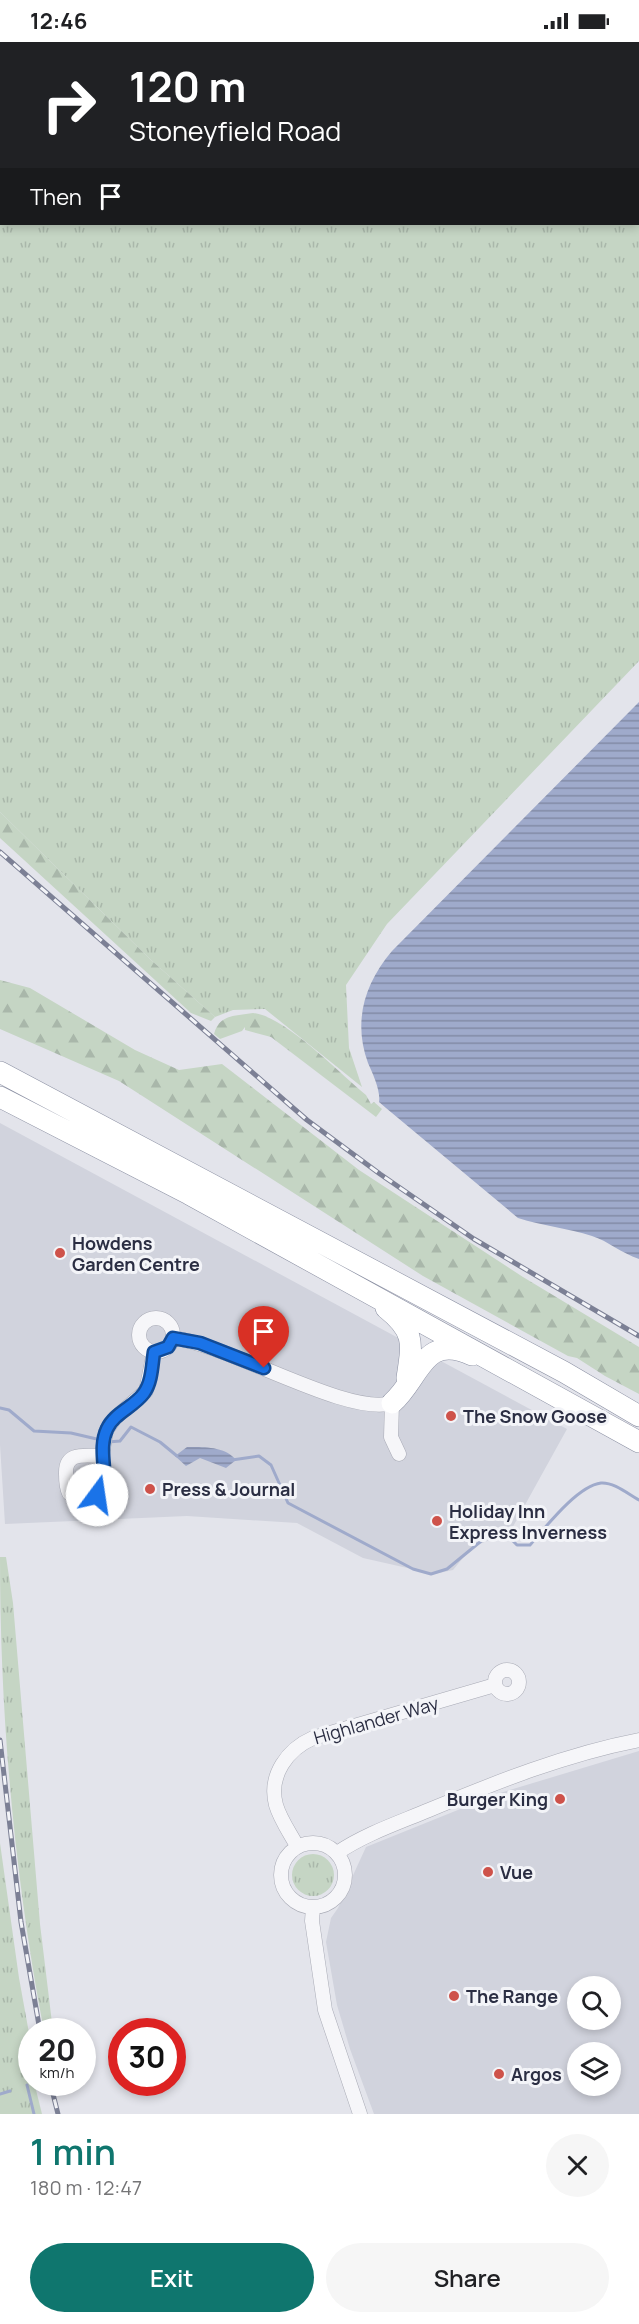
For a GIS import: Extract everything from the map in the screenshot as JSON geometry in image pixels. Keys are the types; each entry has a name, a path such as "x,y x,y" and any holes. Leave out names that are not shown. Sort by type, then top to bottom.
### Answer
{"highway":[{"path":"0,1072 564,1372 639,1416"},
{"path":"0,1097 320,1265 639,1442"},
{"path":"320,1265 387,1309 403,1324 412,1346 406,1385"},
{"path":"392,1403 425,1359 436,1352 453,1349 463,1351 549,1391"}],"street":[{"path":"155,1314 169,1324 173,1338 168,1347 154,1352 144,1348 132,1332 155,1314"},
{"path":"173,1338 217,1348 306,1386 341,1397 376,1405 392,1403 391,1437 399,1454"},
{"path":"103,1445 110,1423 146,1391 154,1352"},
{"name":"Highlander Way","path":"297,1846 280,1814 275,1794 280,1768 294,1749 314,1738 495,1685"},
{"path":"337,1853 360,1839 485,1787 578,1755 639,1740"},
{"path":"314,1842 337,1853 345,1875 341,1890 334,1899 313,1907 293,1900 282,1884 281,1866 290,1851 297,1846 314,1842"},
{"path":"313,1907 312,1921 325,2010 360,2114"}],"shaded area":[{"path":"0,1123 567,1429 510,1532 472,1547 453,1570 434,1574 363,1558 297,1523 187,1516 5,1524 0,1445"},
{"path":"639,1751 639,2114 374,2114 350,2049 337,2005 326,1942 331,1918 338,1908 366,1847 500,1793"}],"green space":[{"path":"0,225 639,225 639,661 387,924 346,985 349,1048 362,1087 265,1009 233,1010 215,1017 150,959 0,812"},
{"path":"0,812 150,959 215,1017 211,1021 191,1013 0,838"},
{"path":"0,980 30,988 135,1050 179,1070 222,1064 359,1170 523,1277 639,1347 639,1394 577,1358 568,1356 423,1276 119,1081 0,1029"},
{"path":"253,1013 266,1016 296,1034 366,1095 371,1104 374,1102 382,1109 376,1117 271,1037 245,1030 245,1027 242,1031 220,1039 214,1034 216,1027 224,1019"},
{"path":"0,1557 6,1557 13,1603 40,1924 51,2018 42,2018 24,1913 6,1735"},
{"path":"0,1843 26,2018 18,2018 18,2096 38,2096 42,2114 0,2114"},
{"path":"313,1854 328,1860 334,1875 328,1890 313,1896 298,1890 292,1875 298,1860"}],"water":[{"path":"639,702 639,1259 592,1236 518,1218 379,1102 378,1088 368,1063 361,1033 368,990 392,951"},
{"path":"187,1447 207,1447 220,1450 236,1460 226,1468 200,1458 186,1466 175,1456"}],"waterway":[{"path":"0,1408 9,1410 34,1431 71,1433 101,1440"},
{"path":"108,1442 120,1441 131,1427 160,1442 177,1456"},
{"path":"232,1460 259,1456 271,1465 288,1503 413,1569 431,1574 447,1569 491,1533 511,1539 517,1545 530,1545 572,1499 592,1486 601,1483 611,1484 639,1500"},
{"path":"0,2094 10,2091"},
{"path":"30,2096 34,2114"}],"railway":[{"path":"0,852 307,1120 474,1239 639,1336"},
{"path":"0,1740 21,1922 38,2018"},
{"path":"54,2096 58,2114"}],"place":[{"name":"Howdens Garden Centre","path":"60,1253"},
{"name":"The Snow Goose","path":"451,1416"},
{"name":"Press & Journal","path":"150,1489"},
{"name":"Holiday Inn Express Inverness","path":"437,1521"},
{"name":"Burger King","path":"560,1799"},
{"name":"Vue","path":"488,1872"},
{"name":"The Range","path":"454,1996"},
{"name":"Argos","path":"499,2074"}],"route":[{"path":"97,1495 102,1494 104,1489 102,1456 106,1431 110,1423 146,1391 154,1352 164,1350 173,1338 186,1339 217,1348 264,1368"}]}
